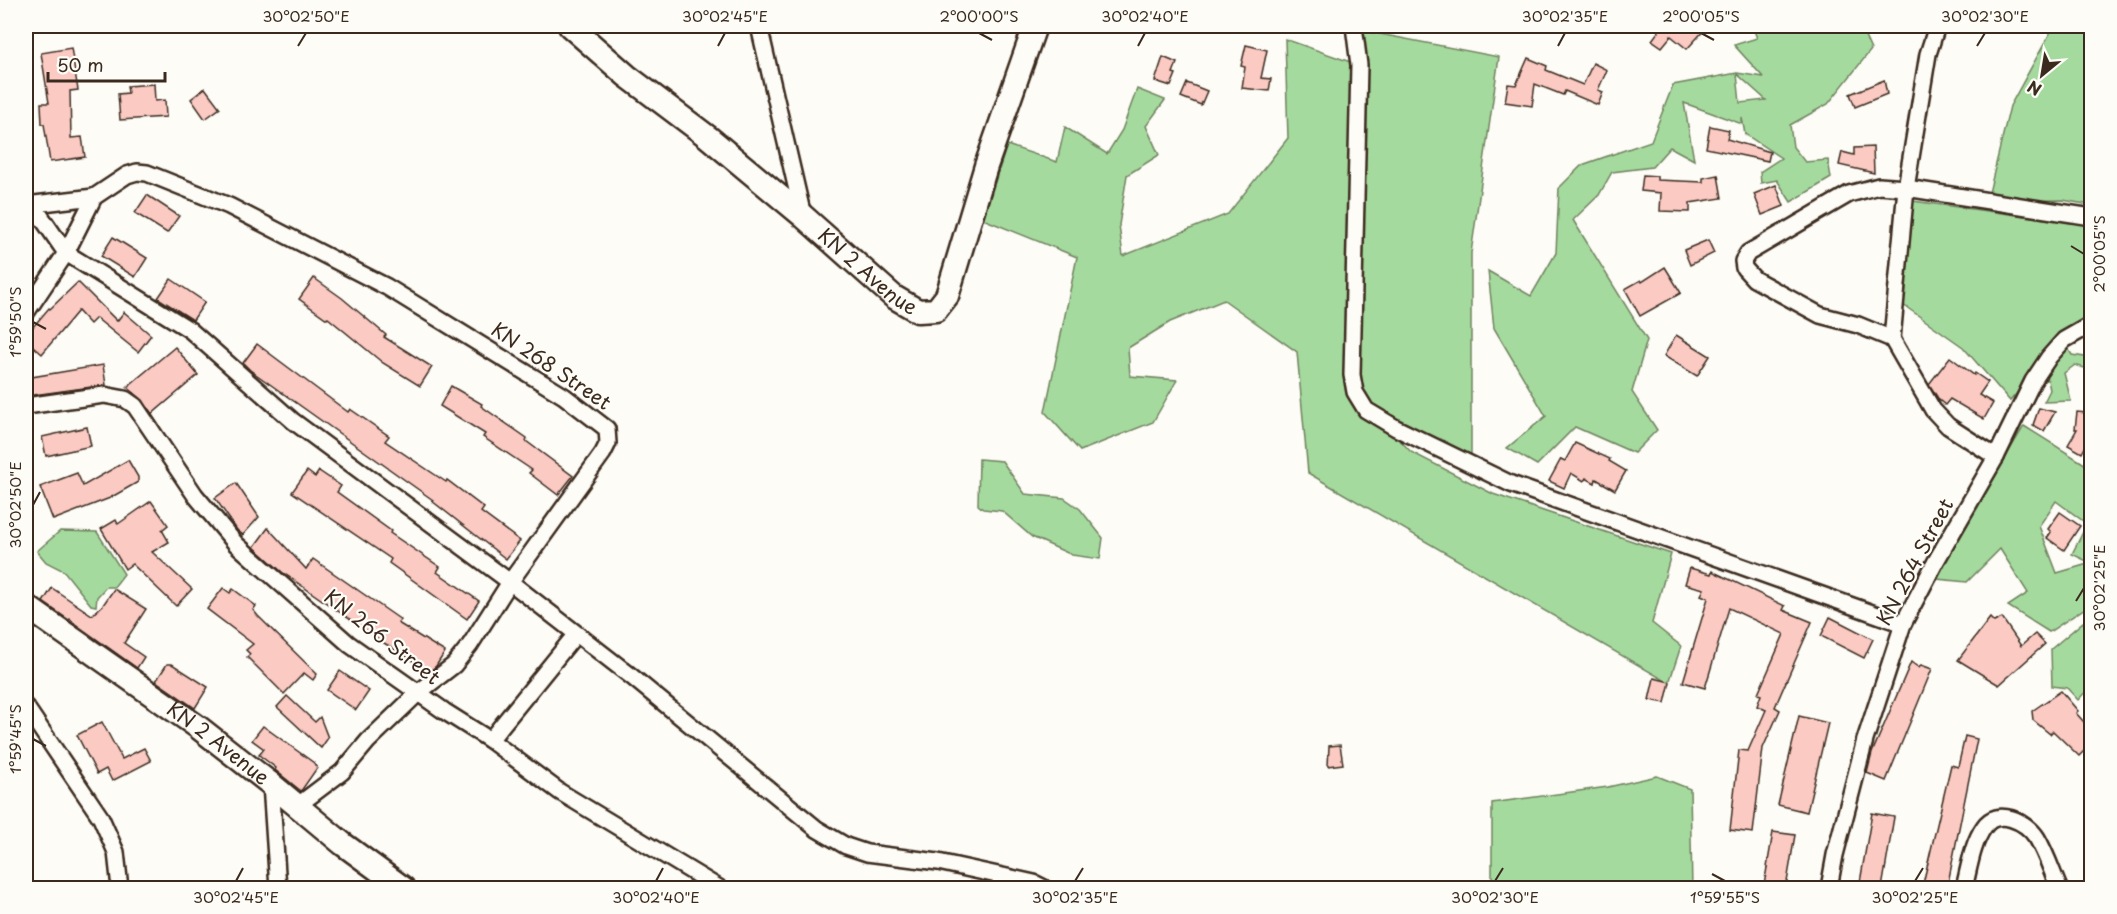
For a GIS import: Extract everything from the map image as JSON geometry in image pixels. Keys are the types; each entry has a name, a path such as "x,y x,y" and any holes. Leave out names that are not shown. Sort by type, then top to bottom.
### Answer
{"main road":[{"name":"KN 2 Avenue","path":"570,26 627,76 708,137 803,216 894,297 918,311 936,310 947,296 986,166 1035,26"},
{"name":"KN 2 Avenue","path":"26,606 198,727 351,851 404,888"}],"street":[{"path":"759,26 803,216"},
{"path":"1354,26 1359,65 1352,375 1355,392 1366,410 1396,428 1511,484 1903,624"},
{"path":"1936,26 1928,54 1906,188 1892,339 1932,410 1948,426 1996,457"},
{"name":"KN 268 Street","path":"94,197 127,175 137,172 155,176 229,206 387,287 564,396 607,429 608,443 603,453 510,582 470,645 453,665 419,692 368,741 342,772 297,806"},
{"path":"1892,339 1858,325 1820,315 1754,279 1744,268 1743,261 1748,253 1849,194 1879,186 1906,188 2091,217"},
{"path":"29,205 94,197"},
{"path":"26,313 66,254 94,197"},
{"path":"29,205 66,254 190,330 293,421 510,582 631,676 816,829 846,846 867,854 938,862 1034,883 1044,888"},
{"name":"KN 264 Street","path":"1829,888 1835,855 1865,740 1903,624 1936,561 1996,457 2032,381 2064,340 2091,324"},
{"name":"KN 266 Street","path":"26,406 104,395 125,399 135,406 195,495 236,543 349,644 444,711 490,740 560,792 660,855 719,888"},
{"path":"490,740 576,634"},
{"path":"26,707 101,818 116,852 120,888"},
{"path":"271,784 278,888"},
{"path":"1964,888 1973,853 1983,828 1991,818 2004,816 2024,825 2036,836 2059,888"}],"green space":[{"path":"1752,26 1860,26 1871,50 1828,104 1790,125 1793,147 1805,162 1828,160 1831,178 1791,202 1777,180 1761,183 1760,172 1781,158 1745,134 1742,118 1742,124 1684,103 1694,160 1670,147 1652,167 1612,172 1599,195 1573,220 1647,340 1632,392 1657,430 1634,453 1575,427 1537,465 1507,448 1546,416 1494,328 1488,271 1531,296 1556,253 1559,188 1582,165 1651,141 1673,85 1737,73 1763,77 1734,45 1757,38","holes":["1737,74 1766,100 1740,103"]},
{"path":"2054,26 2091,26 2091,205 2063,200 1987,201 2010,106"},
{"path":"1354,29 1499,57 1471,253 1471,464 1412,436 1359,396 1411,452 1493,494 1671,554 1652,623 1681,646 1669,683 1308,473 1297,352 1224,300 1170,322 1128,348 1130,376 1177,380 1153,422 1080,451 1045,412 1077,257 983,219 1007,145 1057,162 1065,127 1107,154 1122,130 1137,89 1165,100 1146,126 1159,155 1127,175 1119,225 1123,256 1228,214 1288,138 1285,39 1356,64"},
{"path":"1905,200 2091,225 2091,324 2064,340 2010,401 1963,347 1899,302"},
{"path":"2067,347 2072,355 2091,358 2091,370 2075,365 2064,373 2071,401 2044,402 2050,390 2048,380 2040,380"},
{"path":"2024,426 2091,468 2091,563 2091,604 2049,632 2008,606 2028,593 2000,549 1967,582 1937,579 1946,557","holes":["2056,501 2087,524 2072,554 2091,563 2057,573 2039,526"]},
{"path":"979,459 1002,461 1025,494 1064,498 1080,509 1103,538 1100,559 1072,555 1032,537 1002,511 983,509 978,505"},
{"path":"60,531 97,532 124,574 114,587 106,587 97,597 96,606 91,605 64,571 46,562 37,551"},
{"path":"2083,622 2091,638 2091,686 2078,700 2067,688 2052,686 2051,649"},
{"path":"1657,776 1690,789 1692,888 1492,888 1492,803 1608,787"}],"building":[{"path":"1659,26 1708,26 1687,49 1671,36 1662,47 1652,40 1661,28"},
{"path":"1246,45 1267,50 1261,78 1271,79 1269,91 1242,88 1245,67 1241,66"},
{"path":"71,48 78,90 70,91 71,138 82,137 85,157 50,162 44,124 42,124 41,103 49,103 41,53"},
{"path":"1163,57 1177,63 1173,73 1176,74 1171,86 1155,81"},
{"path":"1528,58 1547,66 1546,70 1583,85 1593,63 1607,70 1598,90 1603,92 1598,105 1565,91 1563,95 1535,84 1532,106 1505,102 1508,84 1516,85"},
{"path":"1884,80 1887,94 1855,107 1850,94"},
{"path":"1187,83 1207,91 1201,105 1181,97"},
{"path":"154,84 155,101 165,100 166,117 120,120 118,94 128,93 127,86"},
{"path":"205,88 220,108 205,119 191,99"},
{"path":"1710,126 1729,130 1727,139 1770,152 1768,161 1706,148"},
{"path":"1873,147 1874,173 1839,165 1842,152 1854,155 1854,148"},
{"path":"1643,175 1657,176 1657,180 1703,182 1703,178 1718,175 1722,198 1690,203 1690,212 1660,211 1661,193 1641,191"},
{"path":"1776,185 1784,206 1762,215 1754,194"},
{"path":"147,195 179,216 167,233 135,213"},
{"path":"113,237 147,258 135,277 101,256"},
{"path":"1708,240 1714,253 1690,265 1684,250"},
{"path":"1665,267 1681,293 1640,316 1625,289 1641,280 1642,282"},
{"path":"314,278 386,335 384,337 432,367 420,386 383,363 328,318 299,299"},
{"path":"171,279 205,302 193,320 158,298"},
{"path":"78,282 117,321 124,312 151,335 138,352 96,318 90,324 78,311 42,354 26,340 26,335 49,308"},
{"path":"1676,335 1710,356 1697,376 1664,356"},
{"path":"257,344 348,412 350,409 389,436 385,441 446,482 447,480 484,508 481,512 520,541 506,559 433,500 250,370 243,363"},
{"path":"175,347 198,375 152,414 143,400 127,387"},
{"path":"1950,357 1974,375 1975,373 1988,382 1979,395 1993,403 1984,419 1950,399 1945,405 1929,384"},
{"path":"103,365 106,385 26,396 26,378"},
{"path":"451,386 482,404 481,406 527,438 526,441 573,476 558,495 529,473 532,470 483,437 485,434 440,406"},
{"path":"2091,405 2089,440 2082,453 2068,445 2077,429 2075,429 2077,412 2087,413"},
{"path":"2039,408 2055,412 2044,431 2033,425"},
{"path":"87,427 91,446 46,456 42,437"},
{"path":"1575,443 1610,459 1609,461 1626,471 1615,490 1596,479 1595,483 1586,478 1584,481 1571,473 1564,488 1549,481 1561,459 1565,461"},
{"path":"128,460 138,477 138,482 110,498 53,520 40,487 77,473 83,486"},
{"path":"307,471 315,477 319,471 341,486 337,492 391,531 390,533 440,567 437,572 479,601 467,619 389,563 391,559 292,492"},
{"path":"236,483 259,517 243,535 215,498"},
{"path":"151,501 168,525 162,530 169,542 152,552 192,589 176,606 132,564 125,569 101,529 116,520 118,524"},
{"path":"2060,512 2080,526 2064,550 2047,538 2051,532 2048,529"},
{"path":"268,528 306,569 313,559 401,620 398,623 445,652 436,666 430,671 384,643 282,572 254,547"},
{"path":"1690,568 1711,574 1712,571 1785,606 1783,610 1812,622 1775,707 1780,710 1763,748 1753,833 1730,830 1739,750 1748,751 1766,710 1757,706 1761,695 1758,694 1784,634 1729,608 1705,688 1683,682 1708,598 1701,595 1704,589 1685,584"},
{"path":"52,588 92,615 103,605 114,589 146,609 124,643 144,657 137,668 43,602"},
{"path":"223,588 230,593 233,589 256,606 253,610 258,616 317,674 313,680 304,673 284,694 247,657 250,654 246,650 253,644 207,609"},
{"path":"1830,617 1873,639 1864,658 1821,636"},
{"path":"1990,618 1994,622 2002,618 2021,646 2035,634 2045,644 1999,685 1958,660"},
{"path":"1911,662 1919,668 1921,665 1932,669 1886,781 1867,773 1872,753"},
{"path":"167,664 172,664 208,687 195,708 156,681"},
{"path":"340,671 369,691 356,710 327,690"},
{"path":"1654,678 1670,682 1665,703 1649,700"},
{"path":"2061,691 2091,730 2091,744 2079,756 2053,731 2050,734 2033,720 2032,711"},
{"path":"287,696 315,722 320,717 328,738 321,748 277,707"},
{"path":"1799,716 1828,723 1807,812 1778,805"},
{"path":"102,722 122,759 144,748 151,761 112,781 106,769 97,774 77,735"},
{"path":"263,726 314,763 317,768 301,791 259,755 264,749 252,740"},
{"path":"1965,736 1977,739 1947,888 1922,888 1951,765 1958,767"},
{"path":"1340,745 1343,764 1328,766 1329,746"},
{"path":"1872,813 1894,817 1882,888 1859,888"},
{"path":"1773,832 1795,835 1786,888 1764,885"}]}
